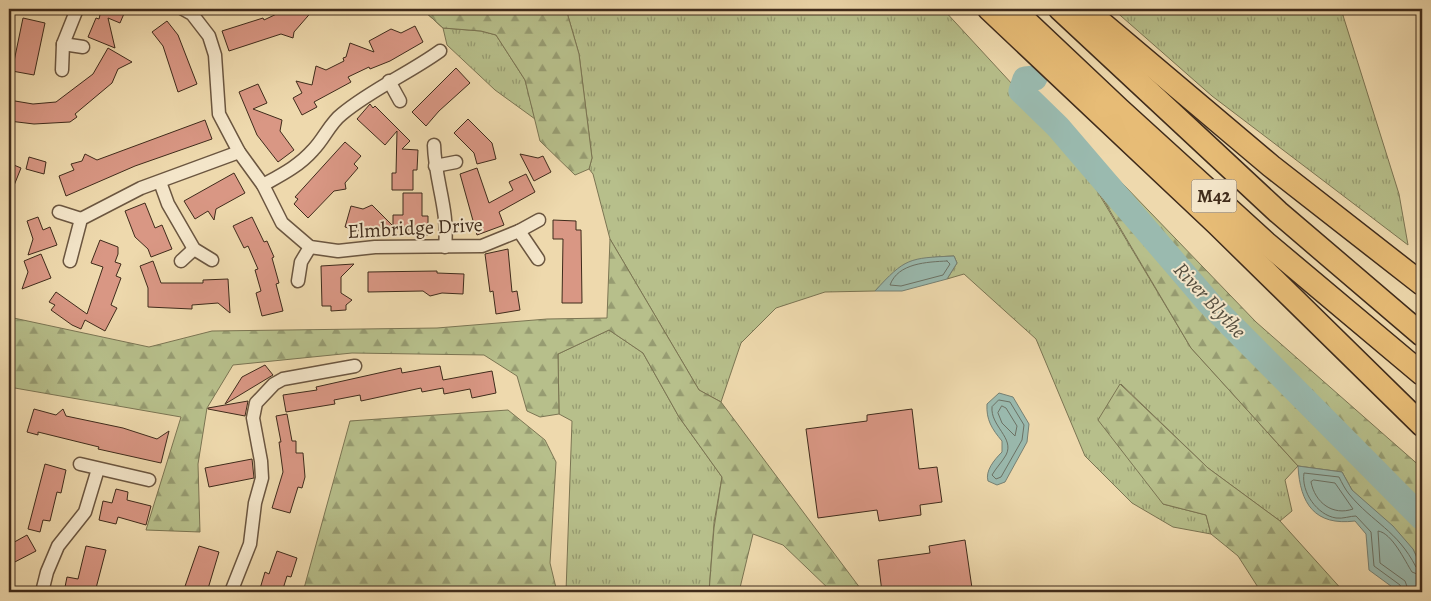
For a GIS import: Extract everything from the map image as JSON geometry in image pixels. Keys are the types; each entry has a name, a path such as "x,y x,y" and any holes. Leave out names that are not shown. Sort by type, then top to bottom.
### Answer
{"highway":[{"path":"989,9 1217,224 1422,425"},
{"name":"M42","path":"1013,9 1266,243 1422,374"},
{"name":"M42","path":"1060,9 1278,212 1422,335"},
{"path":"1084,9 1271,166 1422,284"}],"street":[{"path":"62,70 63,44 77,9"},
{"path":"183,9 192,14 209,36 215,55 219,114 239,152 263,185 282,223 310,247 301,262 298,280"},
{"path":"63,44 83,46"},
{"path":"263,185 290,171 314,150 340,116 365,96 440,51"},
{"path":"389,81 400,101"},
{"path":"434,145 435,166 447,224 445,247"},
{"path":"59,212 81,219 141,188 239,152"},
{"path":"435,166 456,162"},
{"path":"160,182 168,204 194,249 212,260"},
{"path":"70,261 81,219"},
{"name":"Elmbridge Drive","path":"310,247 338,251 375,247 482,246 520,231 539,220"},
{"path":"520,231 538,259"},
{"path":"181,261 194,249"},
{"path":"231,592 250,544 255,503 262,478 253,418 256,403 274,384 283,379 356,366"},
{"path":"80,464 149,480"},
{"path":"42,592 47,572 58,546 85,512 98,469"}],"green space":[{"path":"422,9 566,9 579,54 592,158 589,169 575,175 540,141 525,80 496,35 481,31 443,28"},
{"path":"566,9 943,9 1072,149 1191,348 1298,466 1285,480 1292,511 1280,521 1208,468 1121,384 1163,504 1206,515 1211,534 1173,527 1132,503 1085,456 1036,339 964,274 947,279 957,263 954,256 930,258 910,264 892,275 875,291 825,292 776,308 741,343 721,402 699,390 610,239 593,174 589,169 592,158 579,54"},
{"path":"1113,9 1341,9 1399,194 1408,245 1212,96"},
{"path":"443,28 481,31 496,35 525,80 535,119 495,90 447,45"},
{"path":"1095,155 1256,322 1422,468 1422,569 1413,549 1352,490 1342,472 1298,466 1191,348 1080,160"},
{"path":"610,239 699,390 721,402 863,592 832,592 783,545 753,534 739,592 709,592 714,528 722,477 679,417 643,353 609,330 558,354 559,414 540,417 527,411 517,376 484,355 352,353 233,365 207,408 198,464 200,532 146,530 181,417 9,387 9,317 149,347 212,331 437,328 547,319 607,318"},
{"path":"609,330 643,353 679,417 722,477 714,523 709,592 566,592 572,421 559,414 558,354"},
{"path":"1120,384 1208,468 1280,521 1344,592 1261,592 1238,556 1211,534 1206,515 1163,504 1098,420"},
{"path":"508,410 545,440 556,462 550,563 557,592 303,592 350,421"}],"water":[{"path":"954,256 957,263 947,279 902,291 875,291 901,266 909,262 917,259"},
{"path":"999,393 1013,397 1029,424 1027,442 1005,482 997,485 988,481 987,477 993,462 1002,452 1002,441 990,424 987,404"},
{"path":"1298,466 1342,472 1352,490 1393,526 1413,549 1422,569 1422,592 1399,592 1369,570 1366,534 1355,521 1341,522 1330,520 1312,510 1302,491"}],"building":[{"path":"87,9 126,9 120,23 108,18 115,48 88,37 96,18 99,19 100,15"},
{"path":"287,9 314,9 294,32 293,38 281,34 229,51 222,31 263,18 264,20"},
{"path":"23,18 45,23 34,75 12,71"},
{"path":"167,21 178,35 197,84 178,92 163,46 152,32"},
{"path":"415,26 423,42 390,61 370,69 369,67 348,77 351,82 314,102 317,107 302,115 293,98 302,93 296,81 312,85 316,66 326,70 344,61 343,58 346,57 350,43 374,52 369,41 391,29 401,33"},
{"path":"108,48 132,62 118,69 112,83 75,114 77,117 70,122 34,124 9,121 9,100 33,104 56,102 93,74"},
{"path":"456,68 470,83 439,111 426,126 412,112"},
{"path":"258,84 267,103 253,109 282,120 280,131 294,150 278,162 257,135 239,92"},
{"path":"370,104 373,108 375,106 410,141 402,149 418,150 417,170 413,170 413,190 392,190 392,173 396,173 397,131 385,145 357,119"},
{"path":"468,119 492,143 496,159 477,164 474,153 454,133"},
{"path":"205,120 212,139 135,166 66,196 59,176 74,170 71,164 82,161 85,154 97,160"},
{"path":"345,142 361,156 354,164 358,168 345,183 346,189 334,191 308,218 294,204 298,199 295,197"},
{"path":"520,154 538,158 543,156 551,172 534,181"},
{"path":"29,157 46,162 44,174 26,169"},
{"path":"9,163 21,168 9,198"},
{"path":"477,168 489,203 513,190 509,182 526,174 535,192 499,212 504,225 477,235 460,174"},
{"path":"234,173 245,193 216,209 214,220 208,211 195,219 184,201"},
{"path":"403,193 422,193 422,216 428,216 428,235 409,235 408,227 370,228 369,231 361,229 360,231 345,227 351,206 363,209 372,205 393,226 393,215 403,215"},
{"path":"145,203 155,228 162,225 172,249 151,257 148,249 135,237 125,211"},
{"path":"38,217 43,230 50,227 57,245 28,255 33,239 27,221"},
{"path":"252,217 264,242 267,241 274,257 272,258 279,283 276,284 283,311 262,316 256,293 261,291 255,270 258,269 248,246 244,248 233,226"},
{"path":"553,220 576,221 576,230 581,230 582,303 562,303 563,239 553,239"},
{"path":"100,240 118,247 115,262 121,264 116,276 121,278 111,305 117,308 105,331 85,320 81,329 72,325 51,310 55,305 49,302 56,292 87,314 103,267 91,263"},
{"path":"508,249 512,292 517,291 520,310 496,314 493,291 490,292 485,254"},
{"path":"41,254 51,278 22,289 28,272 24,261"},
{"path":"153,261 161,283 203,283 203,280 228,279 230,313 218,303 192,305 192,309 148,307 148,288 140,266"},
{"path":"354,264 341,277 341,293 352,300 346,305 346,310 331,311 331,306 322,306 321,266"},
{"path":"437,271 437,273 464,274 463,294 442,293 430,296 423,291 368,292 368,272"},
{"path":"265,365 273,375 225,404 242,377"},
{"path":"440,366 443,380 492,371 496,393 472,398 470,389 444,394 443,388 422,392 421,388 361,401 360,395 334,400 335,404 286,412 283,395 317,390 316,387 401,368 402,373"},
{"path":"248,401 245,416 208,409 208,408"},
{"path":"34,409 56,415 63,409 66,416 123,428 157,439 169,431 161,463 98,449 99,447 38,432 38,435 27,432"},
{"path":"912,409 919,469 937,467 942,502 920,505 921,515 879,521 877,510 818,518 806,429 867,421 867,415"},
{"path":"287,414 292,441 296,441 296,453 303,453 305,477 302,488 298,487 290,513 272,508 283,472 279,442 281,442 276,416"},
{"path":"252,459 254,478 209,487 205,468"},
{"path":"45,464 66,470 61,493 57,492 50,521 43,520 40,532 28,529"},
{"path":"116,489 128,492 127,500 151,506 146,525 118,517 116,524 99,520 103,501 112,503"},
{"path":"27,535 36,551 9,565 9,545"},
{"path":"965,540 972,588 946,592 882,592 878,560 930,553 929,546"},
{"path":"86,546 106,550 95,592 64,592 67,577 78,579"},
{"path":"199,546 219,552 207,592 183,592"},
{"path":"277,551 297,558 291,577 287,576 282,592 259,592 265,572 269,574"}],"waterway":[{"name":"River Blythe","path":"1035,78 1025,79 1021,91 1058,127 1209,303 1422,518"}]}
